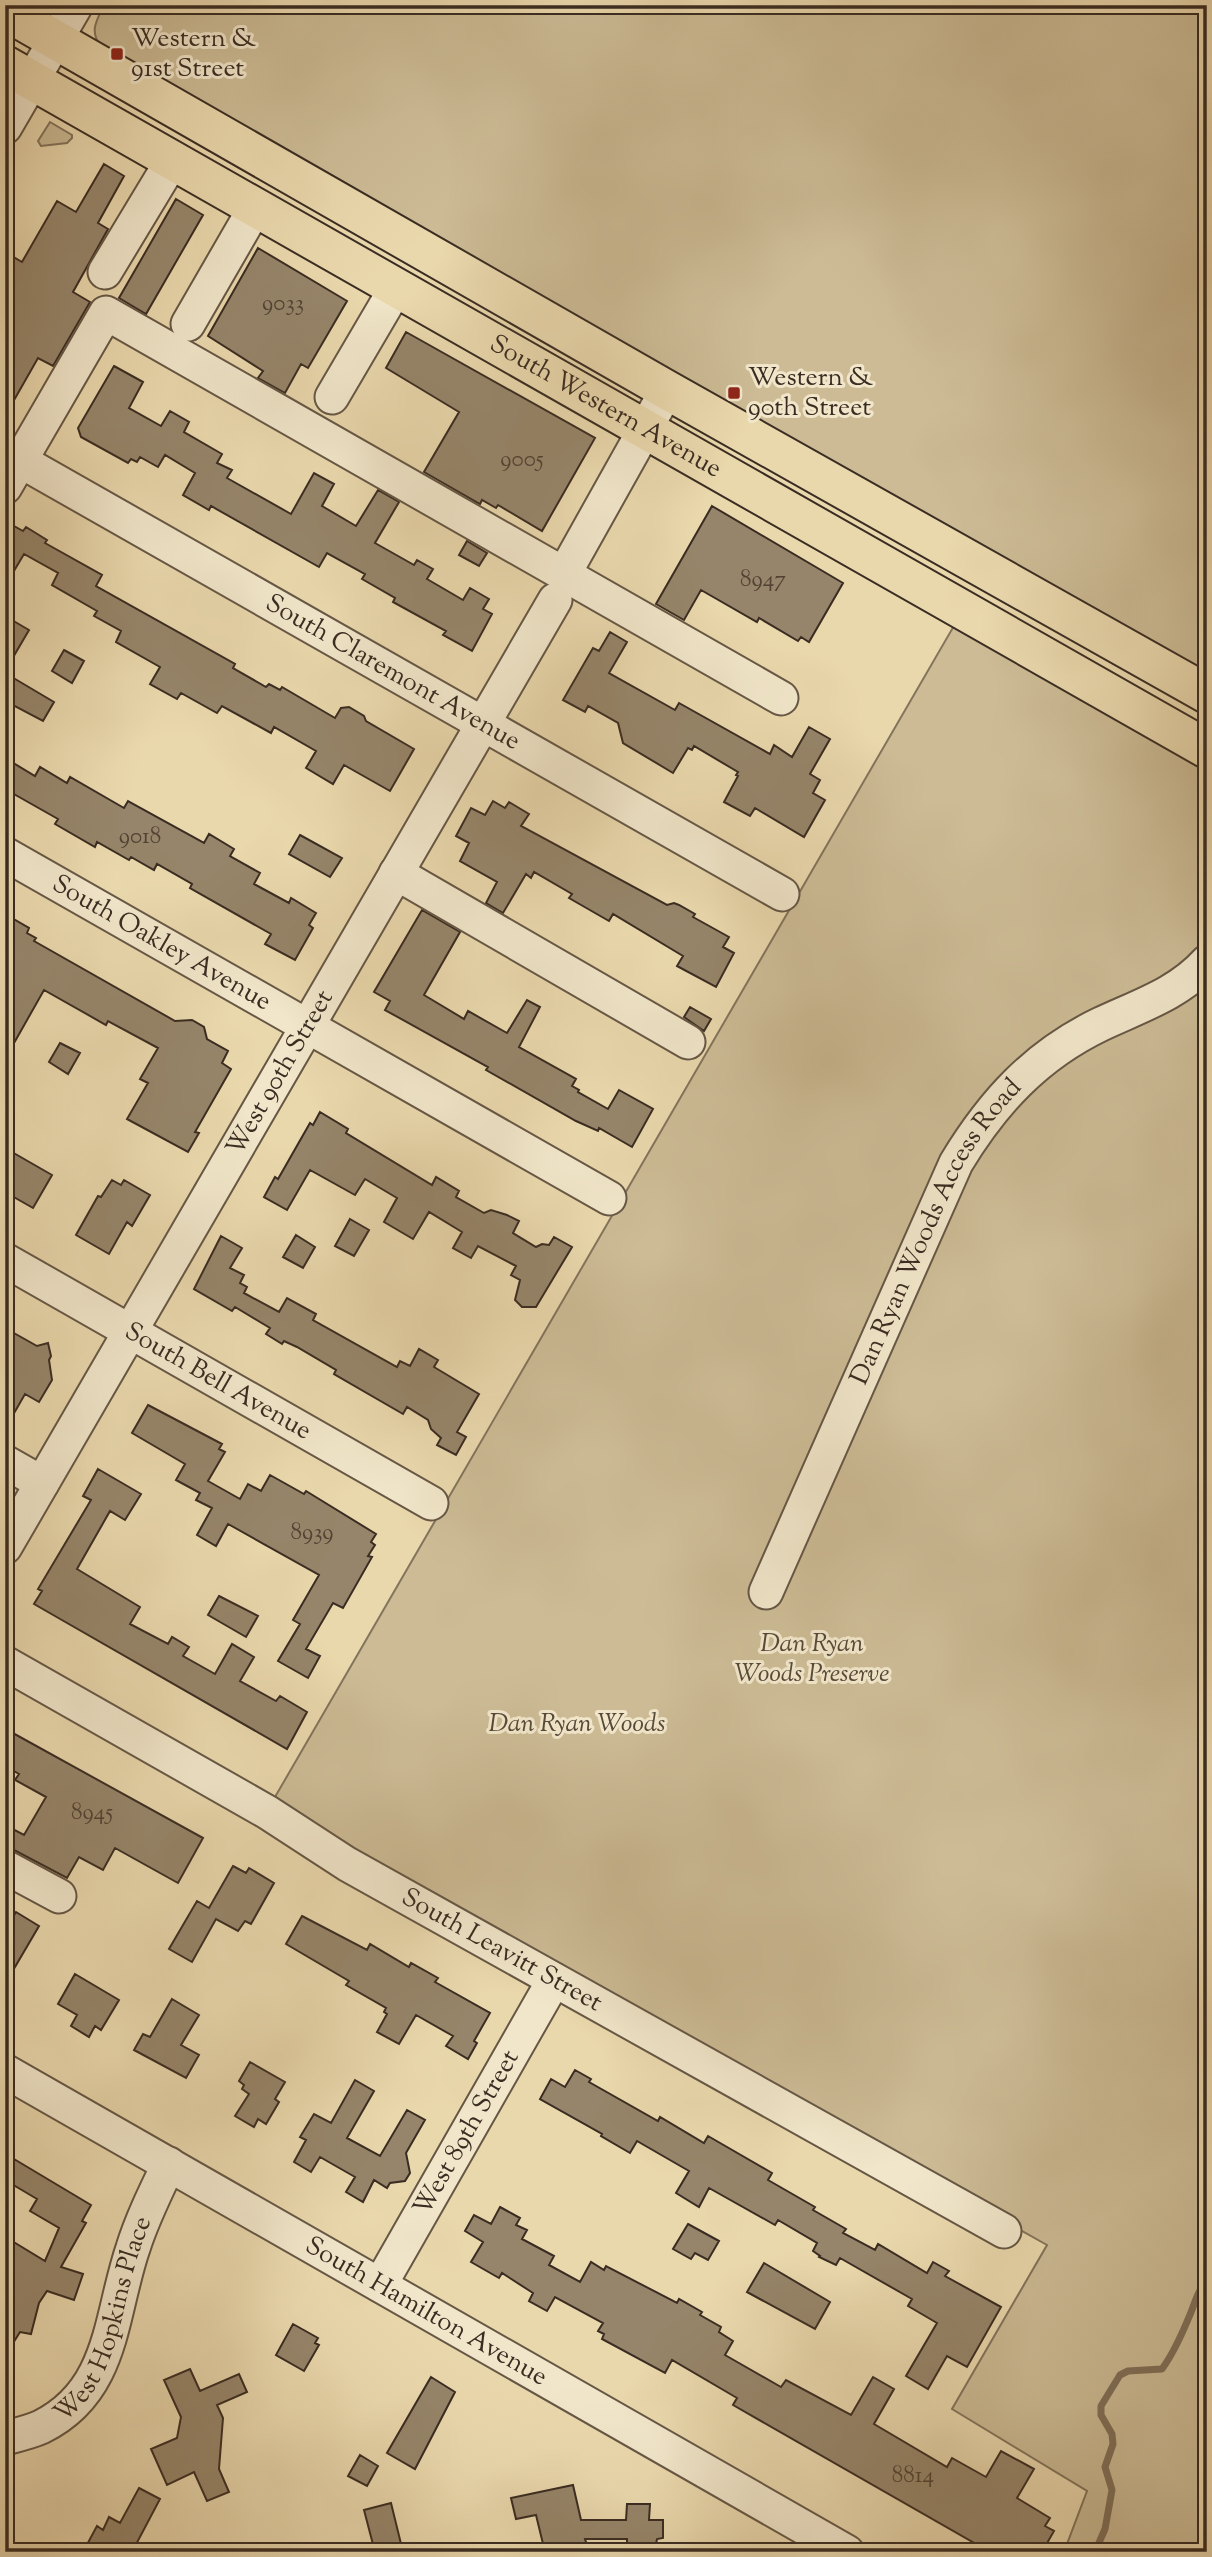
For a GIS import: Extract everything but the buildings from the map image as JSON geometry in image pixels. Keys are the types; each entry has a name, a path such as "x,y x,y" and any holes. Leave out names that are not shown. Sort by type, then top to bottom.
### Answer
{"main road":[{"name":"South Western Avenue","path":"5,11 667,390 1207,694"},
{"name":"South Western Avenue","path":"18,73 1207,749"}],"street":[{"path":"5,127 18,73 55,40 75,5"},
{"path":"105,272 172,160"},
{"path":"188,324 255,208"},
{"path":"331,397 396,288"},
{"path":"10,467 106,313 559,587 781,698"},
{"name":"West 90th Street","path":"5,1547 483,724 667,390"},
{"name":"South Claremont Avenue","path":"10,467 483,724 782,894"},
{"name":"South Oakley Avenue","path":"5,855 609,1198"},
{"path":"396,873 688,1042"},
{"name":"Dan Ryan Woods Access Road","path":"766,1592 951,1174 976,1129 1000,1100 1060,1047 1100,1025 1170,993 1194,976 1207,962"},
{"name":"South Bell Avenue","path":"5,1260 431,1503"},
{"path":"5,1462 42,1483"},
{"name":"South Leavitt Street","path":"5,1662 267,1812 347,1864 1004,2231"},
{"path":"5,1867 59,1896"},
{"name":"West 89th Street","path":"380,2285 554,1980"},
{"name":"South Hamilton Avenue","path":"5,2070 847,2552"},
{"name":"West Hopkins Place","path":"5,2438 40,2427 66,2411 83,2395 98,2371 108,2344 132,2248 169,2164"}],"green space":[{"path":"104,5 1207,5 1207,678 103,50 96,38 95,28"},
{"path":"50,122 72,135 72,138 67,143 41,146 38,141"},
{"name":"Dan Ryan Woods","path":"955,624 1207,766 1207,2552 1064,2552 1087,2491 952,2409 1047,2245 351,1853 275,1797"}],"waterway":[{"path":"1095,2552 1105,2529 1112,2490 1105,2467 1113,2444 1112,2434 1101,2415 1101,2406 1120,2375 1128,2371 1162,2369 1207,2281"}],"place":[{"name":"Western & 91st Street","path":"117,54"},
{"name":"Western & 90th Street","path":"734,393"}],"park label":[{"name":"Dan Ryan Woods Preserve","path":"812,1659"}]}
